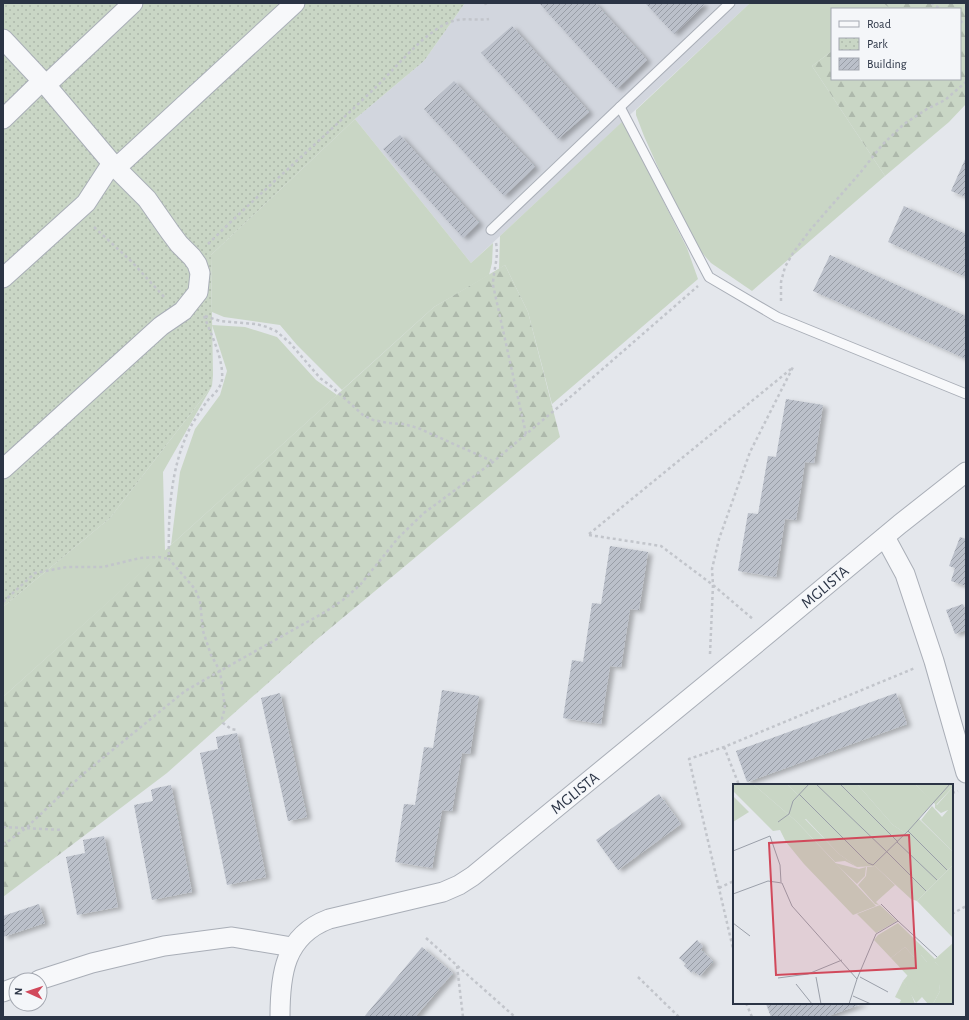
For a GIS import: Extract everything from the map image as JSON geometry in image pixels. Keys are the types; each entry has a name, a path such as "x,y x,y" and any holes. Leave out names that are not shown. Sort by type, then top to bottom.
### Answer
{"street":[{"path":"3,119 133,3"},
{"path":"3,278 86,203 114,165 295,3"},
{"path":"3,39 44,83 114,165 147,199 174,238 192,257 197,264 200,273 198,292 183,311 161,326 3,469"},
{"name":"MGLISTA","path":"280,1017 283,972 292,947 311,927 322,922 443,892 466,881 966,472"},
{"path":"885,537 905,574 934,661 966,773"},
{"path":"48,977 92,963 164,946 232,937 292,947"}],"lane":[{"path":"491,230 730,3"},
{"path":"620,107 709,277 777,317 966,394"}],"path":[{"path":"192,257 207,246 237,216 376,88 437,28 451,21 489,19"},
{"path":"777,317 781,301 781,282 785,267 793,253 811,229 860,173 882,145 904,124 945,100 966,82"},
{"path":"94,227 132,262 166,299 183,311 204,315 220,321 256,324 276,331 290,343 320,378 332,386 363,415 372,420 388,424 403,424 418,428 493,462"},
{"path":"491,230 497,247 497,260 493,285 526,434"},
{"path":"3,845 26,828 82,775 185,691 325,612 343,600 360,585 373,571 399,537 424,513 493,462 709,277"},
{"path":"168,559 169,524 175,468 181,448 191,427 208,400 218,391 222,380 216,344 206,323"},
{"path":"710,655 713,585 712,569 719,539 750,452 793,367 589,534 661,546 713,585 769,633"},
{"path":"3,602 36,573 66,567 103,567 140,558 159,557 168,559 195,589 200,600 203,631 211,655 220,671 225,708 222,718 223,723 231,729 237,730"},
{"path":"733,949 689,759 724,747 899,674 934,661"},
{"path":"724,747 739,784"},
{"path":"3,827 63,830"},
{"path":"718,888 733,881"},
{"path":"953,913 966,906"},
{"path":"426,938 514,1017"},
{"path":"457,966 463,1017"},
{"path":"638,977 679,1017"},
{"path":"746,1004 752,1017"}],"shaded area":[{"path":"465,3 750,3 471,263 355,119 424,61"}],"green space":[{"path":"3,3 465,3 424,61 355,119 211,255 212,386 110,518 3,607"},
{"path":"750,3 883,3 888,7 831,8 831,52 812,66 885,176 752,291 711,263 696,246 687,232 644,136 636,115 636,110"},
{"path":"883,3 966,3 966,104 949,122 885,176 812,66 831,52 831,80 961,80 961,8 886,8 888,7"},
{"path":"355,119 471,263 493,243 492,263 489,275 434,307 342,390 297,345 280,325 224,317 212,312 211,255"},
{"path":"623,121 687,248 698,279 552,404 528,312 505,265 499,269 500,236"},
{"path":"505,265 528,312 560,437 315,641 167,773 3,897 3,697 434,307"},
{"path":"212,325 245,327 277,337 316,380 337,395 171,545 180,472 195,429 220,395 227,371"},
{"path":"212,386 163,472 165,551 3,697 3,607 110,518"}],"building":[{"path":"539,3 595,3 647,60 617,89"},
{"path":"645,3 702,3 704,5 674,34"},
{"path":"512,26 589,112 558,139 481,53"},
{"path":"454,81 535,167 504,196 424,109"},
{"path":"400,135 479,223 463,238 383,149"},
{"path":"966,157 966,197 951,191"},
{"path":"904,206 966,234 966,277 888,242"},
{"path":"830,255 966,316 966,359 813,291"},
{"path":"786,399 823,405 814,463 805,462 796,520 785,519 776,577 738,571 748,513 758,514 768,456 776,457"},
{"path":"960,537 966,539 966,586 951,581 955,568 949,566"},
{"path":"610,546 648,552 639,610 630,609 621,667 610,666 601,724 563,718 572,660 583,662 592,603 601,604"},
{"path":"963,604 966,611 966,630 955,634 946,610"},
{"path":"442,690 479,696 470,754 462,753 452,811 442,810 432,868 395,862 404,804 415,805 424,747 433,748"},
{"path":"280,693 307,817 288,821 261,698"},
{"path":"896,693 907,724 747,782 736,751"},
{"path":"237,733 266,877 227,885 200,753 218,749 216,737"},
{"path":"171,785 192,892 152,900 134,805 153,801 151,790"},
{"path":"659,794 681,824 618,870 596,840"},
{"path":"104,836 118,907 77,915 66,857 85,853 83,840"},
{"path":"39,904 45,923 3,937 3,916"},
{"path":"697,940 703,946 701,950 713,961 700,976 693,971 692,973 684,966 686,964 679,958"},
{"path":"422,947 453,973 415,1017 364,1017"},
{"path":"766,1004 861,1004 826,1017 771,1017"}]}
